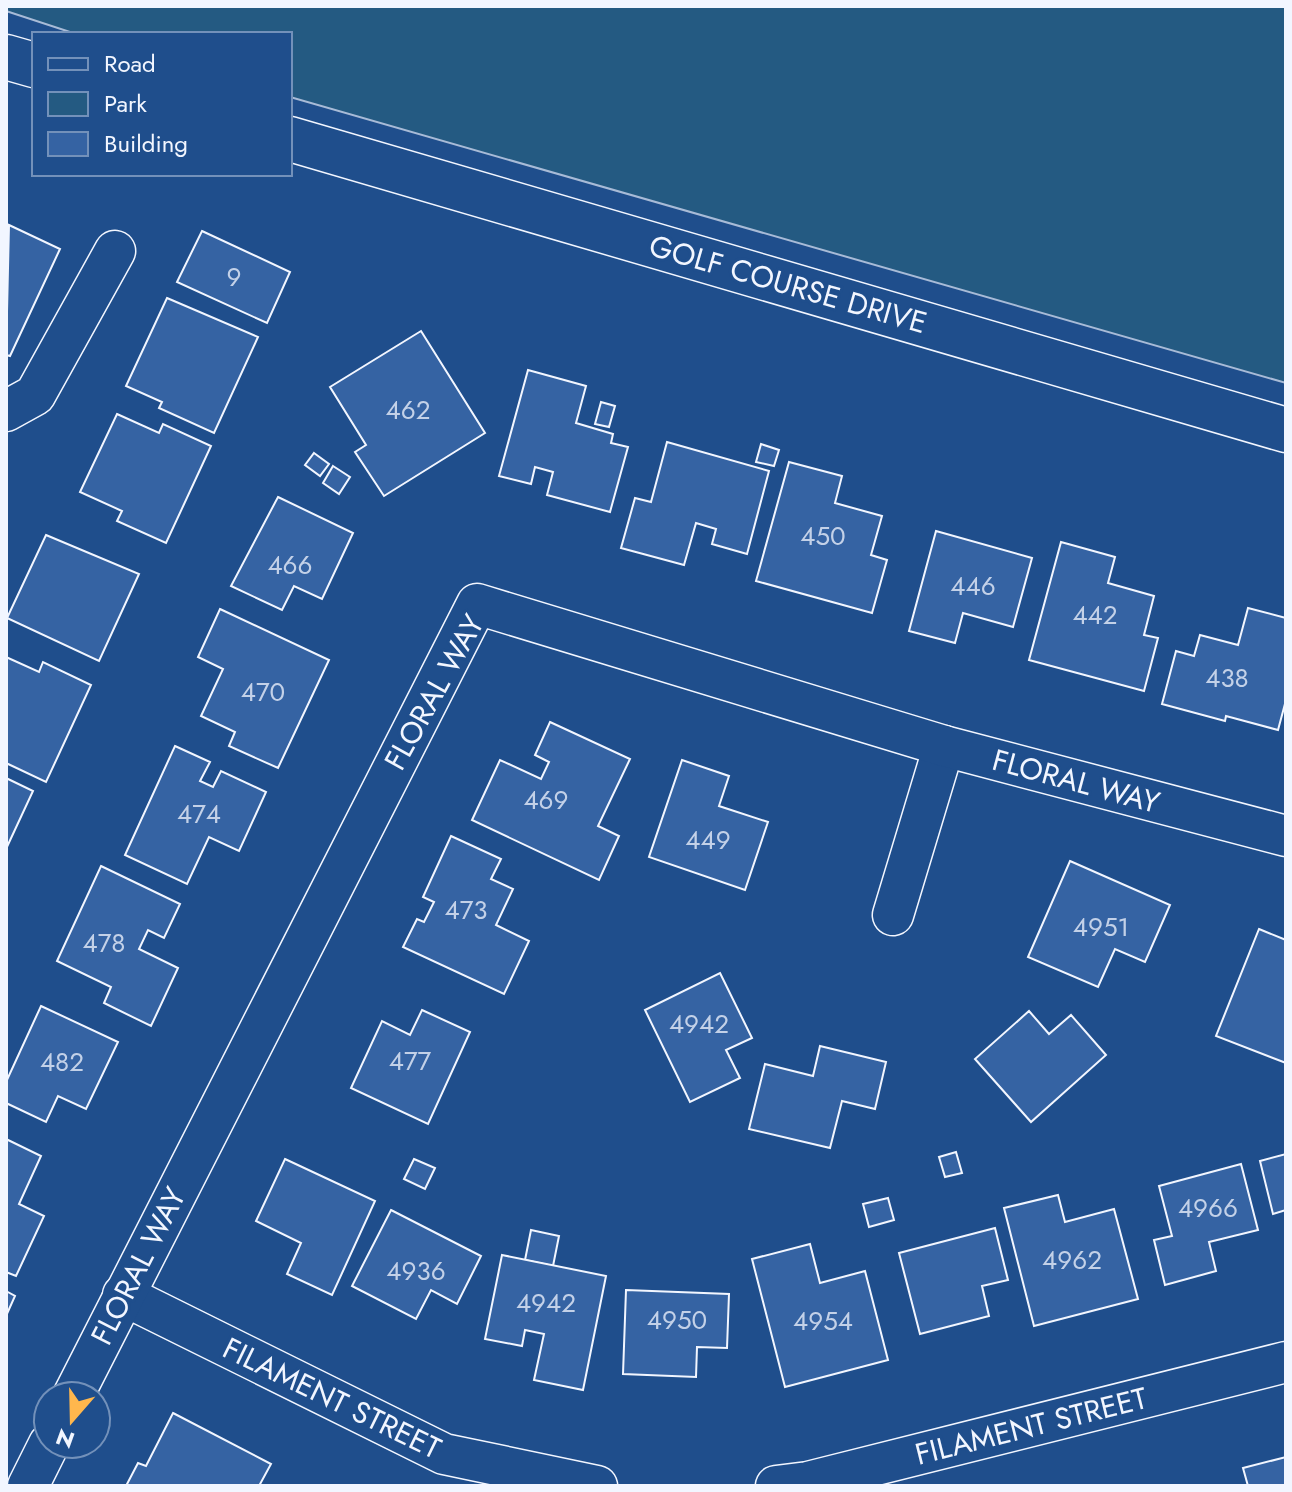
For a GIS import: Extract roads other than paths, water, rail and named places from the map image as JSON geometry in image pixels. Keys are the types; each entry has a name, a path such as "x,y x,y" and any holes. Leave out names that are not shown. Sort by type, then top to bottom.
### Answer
{"street":[{"path":"6,57 32,64"},
{"name":"GOLF COURSE DRIVE","path":"292,140 1286,430"},
{"path":"6,411 35,395 115,251"},
{"name":"FLORAL WAY","path":"81,1380 477,604 944,746 1286,836"},
{"path":"893,915 944,746"},
{"name":"FILAMENT STREET","path":"123,1295 444,1454 597,1486"},
{"name":"FILAMENT STREET","path":"776,1486 808,1482 1286,1362"},
{"path":"28,1486 41,1460"}]}
